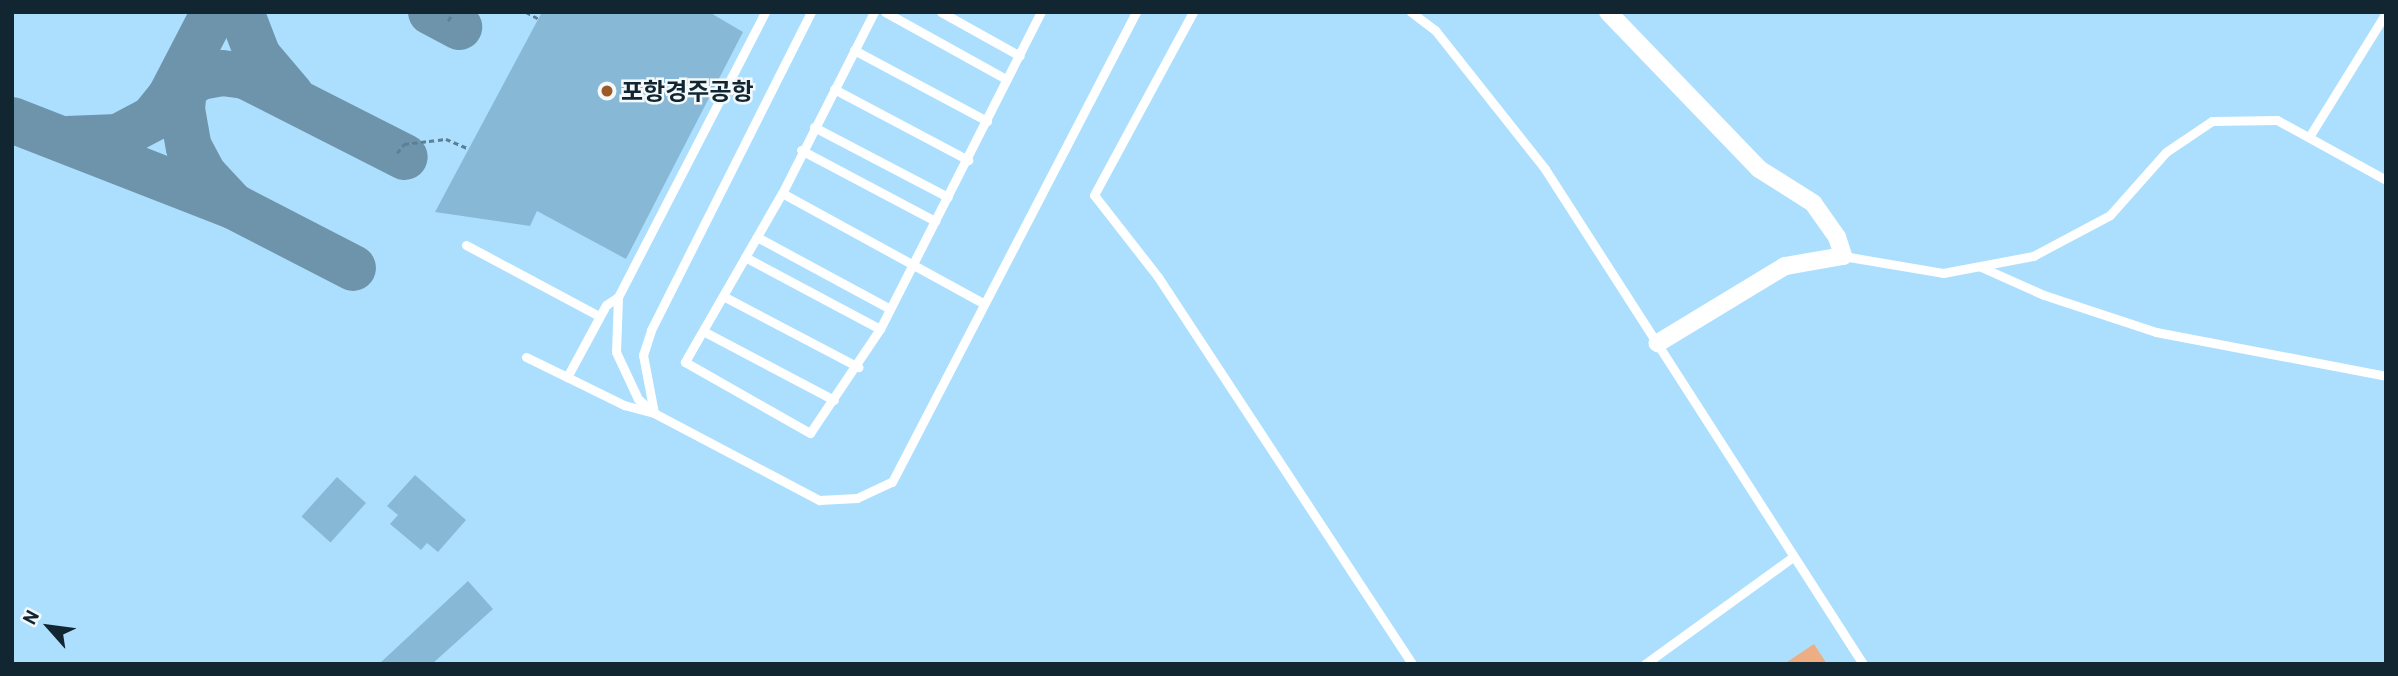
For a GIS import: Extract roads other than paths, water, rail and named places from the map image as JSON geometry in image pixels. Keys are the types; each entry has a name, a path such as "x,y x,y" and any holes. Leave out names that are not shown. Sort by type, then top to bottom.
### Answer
{"street":[{"path":"1608,12 1759,169 1813,203 1837,237 1843,256 1785,266 1658,343"}],"lane":[{"path":"567,377 599,316 618,298 765,12"},
{"path":"654,414 643,355 651,330 811,12"},
{"path":"874,12 801,150 782,193 685,362 810,433 858,367 880,330 968,160 1039,13"},
{"path":"885,12 1006,79"},
{"path":"941,12 1020,56"},
{"path":"526,357 624,405 654,414 819,500 857,498 892,482 982,303 1136,12"},
{"path":"1193,12 1094,195 1158,277 1412,664"},
{"path":"1412,12 1435,30 1545,169 1863,664"},
{"path":"2309,138 2386,13"},
{"path":"853,51 987,121"},
{"path":"834,89 968,160"},
{"path":"1843,256 1942,273 2033,256 2110,215 2166,152 2213,121 2277,120 2386,180"},
{"path":"814,127 948,197"},
{"path":"801,150 935,221"},
{"path":"782,193 982,303"},
{"path":"757,237 890,309"},
{"path":"466,245 599,316"},
{"path":"746,257 880,330"},
{"path":"1979,266 2044,295 2156,332 2386,376"},
{"path":"723,296 858,367"},
{"path":"618,298 616,352 638,399 654,414"},
{"path":"703,331 834,400"},
{"path":"1645,664 1793,557"}],"place":[{"name":"포항경주공항","path":"607,91"}]}
